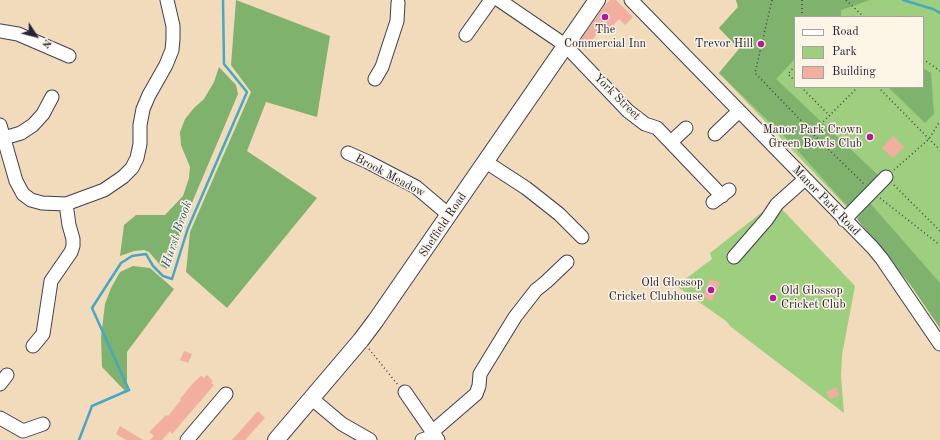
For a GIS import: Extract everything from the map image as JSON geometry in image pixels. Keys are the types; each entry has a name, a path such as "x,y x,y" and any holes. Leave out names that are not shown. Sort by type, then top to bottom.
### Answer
{"main road":[{"name":"Sheffield Road","path":"276,440 361,340 380,314 597,0"}],"street":[{"path":"0,125 4,138 5,167 16,181 23,194 31,200 42,203 66,204 104,190 123,177 132,168 137,158 140,144 140,125 143,109 166,65 172,50 173,26 168,0"},
{"path":"466,35 491,0"},
{"name":"York Street","path":"499,0 565,45 628,110 645,124 657,128 721,196"},
{"name":"Manor Park Road","path":"631,0 844,220 873,248 940,344"},
{"path":"375,78 382,67 397,21 397,1"},
{"path":"0,31 18,34 68,56"},
{"path":"4,138 21,133 33,125 43,114 52,97"},
{"path":"715,134 739,111"},
{"path":"671,142 686,128"},
{"name":"Brook Meadow","path":"348,153 416,187 449,215"},
{"path":"486,162 526,188 559,214 582,237"},
{"path":"844,220 886,177"},
{"path":"734,257 767,219 777,204 805,179"},
{"path":"33,346 43,334 51,281 71,252 73,246 66,204"},
{"path":"405,392 431,437 476,394 479,386 480,374 486,362 498,346 506,330 536,290 559,276 567,262"},
{"path":"187,440 226,394"},
{"path":"311,398 342,424 370,440"},
{"path":"0,418 24,430 43,424"}],"path":[{"path":"772,0 754,73 872,192 940,245"},
{"path":"802,0 802,16"},
{"path":"846,0 863,16"},
{"path":"924,60 940,71"},
{"path":"794,67 788,74 794,80"},
{"path":"802,88 830,116"},
{"path":"812,133 857,88"},
{"path":"879,88 940,150"},
{"path":"940,121 929,139 886,177 940,231"},
{"path":"361,340 405,392"}],"green space":[{"path":"236,0 330,36 317,117 266,102 247,151 317,198 227,308 186,272 190,232 251,92 231,65"},
{"path":"736,0 940,0 940,328 912,287 855,216 719,73 739,49 719,28 738,7"},
{"path":"736,0 870,0 841,10 841,16 794,16 794,60 776,79 879,176 848,207 791,143 719,73 739,49 719,28 738,7"},
{"path":"219,67 236,85 238,94 183,224 170,269 161,266 149,252 144,250 134,251 120,256 124,225 136,215 165,215 183,196 189,178 190,167 181,145 180,132 185,119 204,99 214,82"},
{"path":"924,69 931,73 934,114 925,123 889,88 924,88"},
{"name":"Old Glossop Cricket Club","path":"775,202 855,286 842,355 841,377 844,413 731,327 726,321 678,287 684,280 712,259 710,253"},
{"path":"870,203 940,283 940,328 912,287 857,219"},
{"path":"133,266 150,268 174,289 127,352 127,393 102,367 101,337 105,304 111,288 120,272"}],"building":[{"path":"610,0 616,0 633,17 625,25 619,19 605,34 602,30 595,36 585,50 579,45 581,42 580,41"},
{"path":"893,136 904,147 893,158 882,148"},
{"name":"Old Glossop Cricket Clubhouse","path":"710,279 720,283 712,301 703,297"},
{"path":"184,351 192,354 188,363 180,360"},
{"path":"207,375 213,381 211,383 214,385 172,434 170,431 162,440 150,440 154,436 149,432 166,415 168,416 194,382 201,376 204,378"},
{"path":"837,387 839,395 831,399 826,392"},
{"path":"258,411 265,418 245,440 232,440"},
{"path":"120,426 143,440 126,440 116,434"}],"waterway":[{"name":"Hurst Brook","path":"79,440 92,406 129,390 92,308 121,263 132,256 146,254 153,266 163,276 172,279 188,228 247,92 224,64 223,0"},
{"path":"903,0 933,9 940,13"}],"place":[{"name":"The Commercial Inn","path":"605,17"},
{"name":"Trevor Hill","path":"761,44"},
{"name":"Manor Park Crown Green Bowls Club","path":"870,137"},
{"name":"Old Glossop Cricket Clubhouse","path":"711,290"},
{"name":"Old Glossop Cricket Club","path":"773,298"}]}
